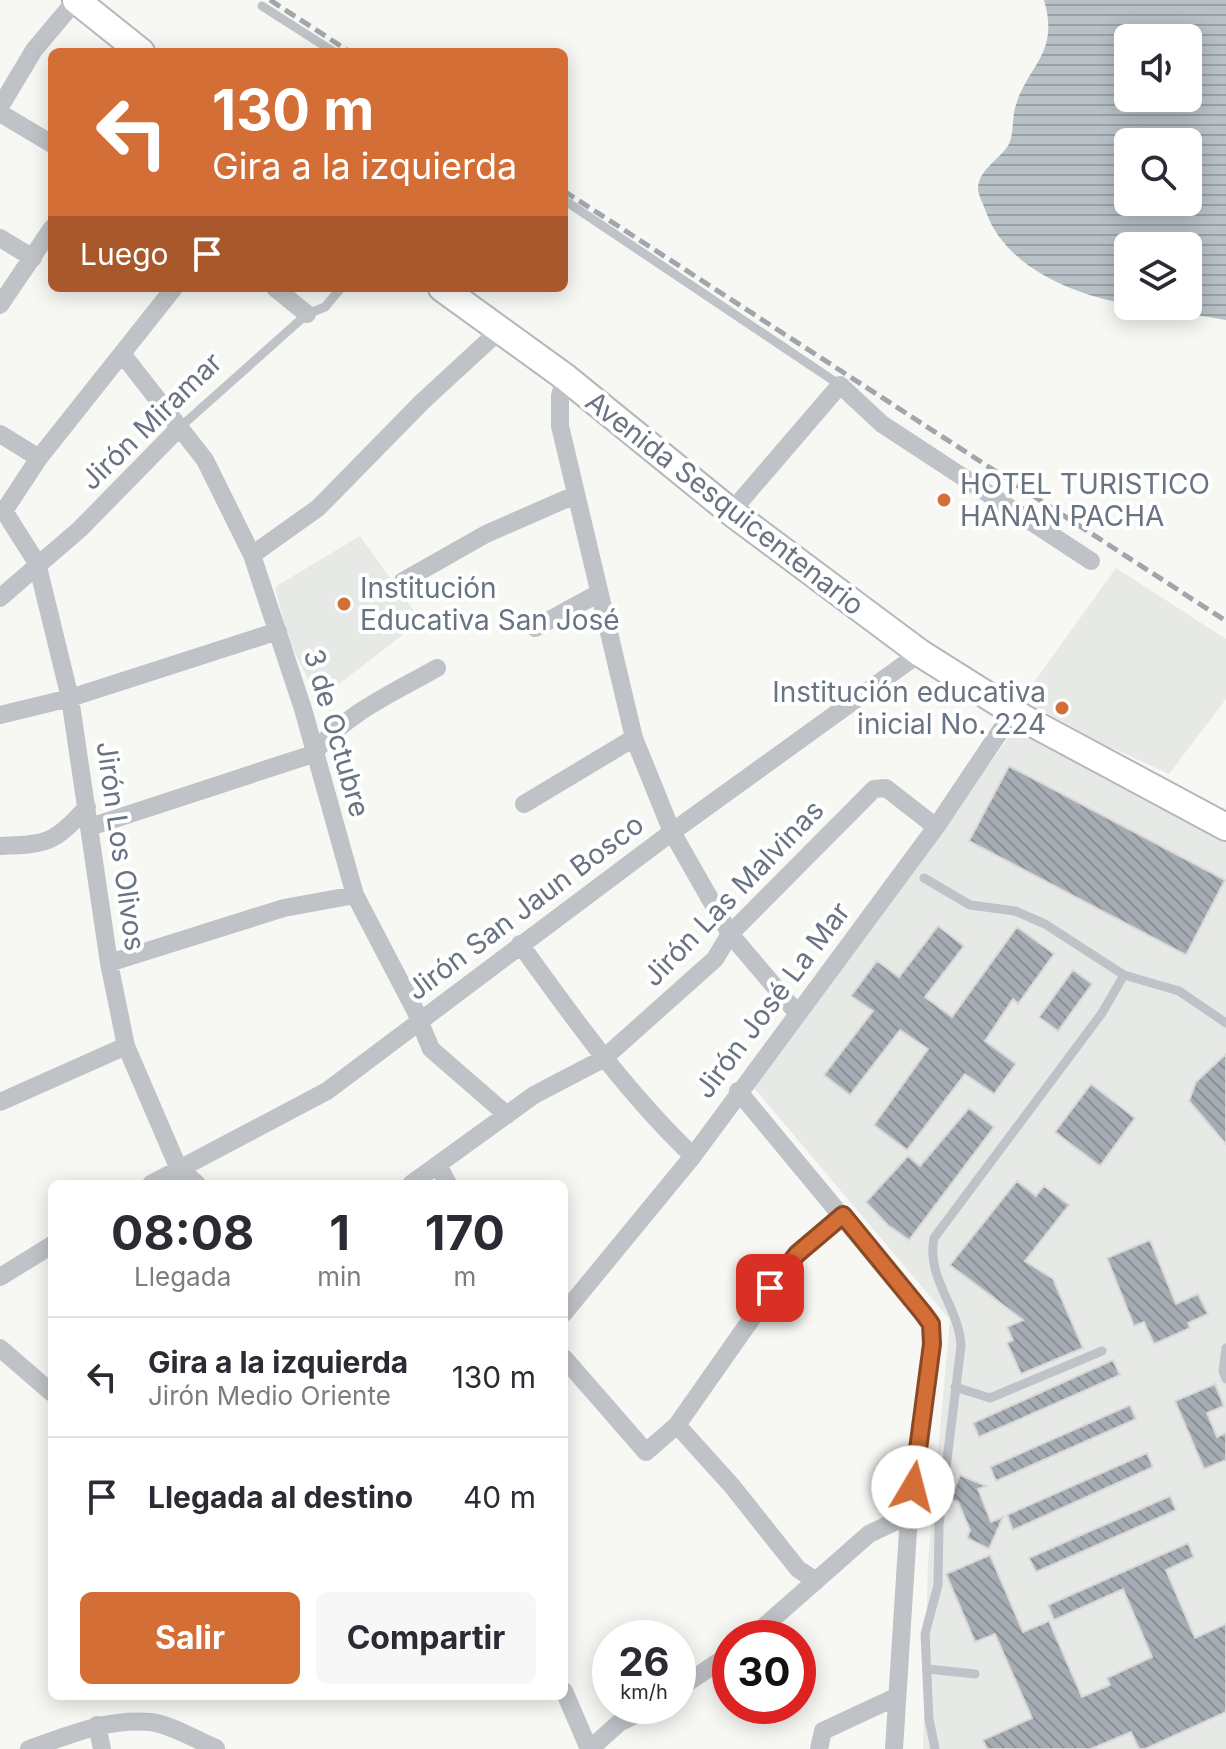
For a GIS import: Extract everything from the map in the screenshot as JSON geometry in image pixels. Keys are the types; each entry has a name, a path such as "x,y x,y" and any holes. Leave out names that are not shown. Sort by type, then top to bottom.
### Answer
{"street":[{"path":"48,141 0,110 34,50 76,0 136,48"},
{"path":"0,305 48,234"},
{"path":"0,238 33,258"},
{"path":"0,434 39,458 171,292"},
{"path":"280,292 307,314"},
{"name":"Avenida Sesquicentenario","path":"448,292 565,377 731,512 920,653 1013,712 1226,827"},
{"path":"252,555 318,508 422,402 500,330"},
{"name":"3 de Octubre","path":"123,355 205,460 252,555 303,709 313,754 355,895 415,1010 431,1049 507,1115"},
{"path":"565,377 560,396 560,426 634,738 672,832 730,934 798,1014"},
{"path":"731,512 840,385 882,424 1091,561"},
{"name":"Jirón Miramar","path":"0,598 80,529 178,429"},
{"name":"Jirón Los Olivos","path":"39,458 4,511 37,563 70,698 109,963 126,1046 178,1167 193,1180"},
{"path":"403,581 486,534 575,495"},
{"path":"535,628 599,593"},
{"path":"0,715 70,698 278,631"},
{"name":"Jirón San Jaun Bosco","path":"157,1180 327,1091 520,944 920,653"},
{"path":"90,827 313,754 329,733 352,717 437,668"},
{"name":"Jirón José La Mar","path":"568,1308 693,1156 738,1091 936,827 1013,712"},
{"path":"524,804 634,738"},
{"name":"Jirón Las Malvinas","path":"417,1180 534,1095 603,1059 715,959 730,934 874,789 886,788 936,827"},
{"path":"0,846 45,844 63,833 87,807"},
{"path":"109,963 284,908 355,895"},
{"path":"520,944 603,1059 645,1111 693,1156"},
{"path":"0,1102 126,1046"},
{"path":"738,1091 931,1324 932,1344 909,1515 894,1749"},
{"path":"438,1165 446,1180"},
{"path":"568,1363 646,1452 677,1425 797,1254 843,1215"},
{"path":"0,1277 48,1247"},
{"path":"0,1348 48,1390"},
{"path":"677,1425 798,1569 816,1581"},
{"path":"772,1620 869,1534 909,1515"},
{"path":"819,1749 823,1731 896,1697"},
{"path":"568,1700 589,1749 618,1724"},
{"path":"34,1748 97,1725 154,1722 216,1748"},
{"path":"97,1725 102,1749"}],"lane":[{"path":"262,6 328,48"},
{"path":"568,203 840,385"},
{"name":"Jirón Miramar","path":"178,429 307,314 325,307 338,292"},
{"path":"924,878 970,905 1015,911 1045,924 1124,975 1179,991 1226,1023"},
{"path":"935,1749 929,1719 925,1634 938,1585 939,1525 961,1346 960,1323 934,1274 930,1256 934,1238 1102,1013 1124,975"},
{"path":"1226,1348 1223,1371 1226,1379"},
{"path":"955,1387 990,1398 1102,1351"},
{"path":"928,1669 975,1674"}],"shaded area":[{"path":"1044,0 1226,0 1226,320 1202,316 1202,232 1114,232 1114,301 1085,294 1044,275 1025,263 996,231 979,194 979,182 1009,144 1020,93 1040,58 1048,34"},
{"name":"Institución Educativa San José","path":"360,536 421,621 318,700 287,636 275,587"},
{"path":"1116,568 1226,639 1226,699 1169,774 1101,743 1022,699"},
{"path":"1017,726 1226,841 1226,1749 923,1749 928,1562 950,1320 754,1088"}],"building":[{"path":"1009,766 1225,880 1186,955 969,841"},
{"path":"938,926 964,946 925,997 952,1017 1017,927 1054,954 1018,1004 1013,999 985,1041 1016,1064 994,1094 965,1074 907,1150 874,1125 928,1049 900,1030 850,1095 824,1075 873,1011 851,996 877,961 899,977"},
{"path":"1073,970 1092,984 1058,1031 1039,1017"},
{"path":"1226,1054 1226,1144 1189,1101 1196,1082"},
{"path":"1091,1084 1135,1118 1100,1166 1055,1132"},
{"path":"969,1108 994,1127 909,1240 888,1225 866,1202 908,1156 920,1166"},
{"path":"1017,1181 1036,1196 1044,1186 1069,1205 1025,1261 1053,1279 1083,1348 1021,1374 1007,1343 1013,1340 1007,1327 1023,1320 950,1265"},
{"path":"1150,1240 1176,1304 1198,1294 1208,1314 1188,1323 1190,1328 1154,1344 1144,1322 1134,1326 1107,1258"},
{"path":"1113,1360 1120,1375 979,1437 973,1423"},
{"path":"1215,1384 1224,1406 1207,1413 1217,1437 1226,1433 1226,1460 1204,1469 1175,1401"},
{"path":"1130,1405 1136,1419 996,1481 990,1467"},
{"path":"1147,1453 1153,1467 1013,1530 1007,1515"},
{"path":"960,1475 986,1486 978,1489 991,1522 1003,1517 989,1549 967,1538 970,1530 958,1502 950,1499"},
{"path":"1170,1496 1176,1510 1036,1572 1029,1558"},
{"path":"1188,1543 1194,1557 1166,1570 1195,1638 1226,1624 1226,1712 1145,1749 1139,1749 1131,1732 1091,1749 987,1749 983,1740 1032,1718 995,1634 975,1642 946,1574 990,1555 1023,1632 1049,1621 1082,1697 1110,1685 1107,1678 1152,1657 1123,1589 1054,1620 1048,1605"}],"railway":[{"path":"270,0 344,48"},
{"path":"568,194 1226,621"}],"place":[{"name":"HOTEL TURISTICO HANAN PACHA","path":"944,500"},
{"name":"Institución Educativa San José","path":"344,604"},
{"name":"Institución educativa inicial No. 224","path":"1062,708"}],"route":[{"path":"770,1288 797,1254 843,1215 931,1324 932,1344 913,1487"}]}
